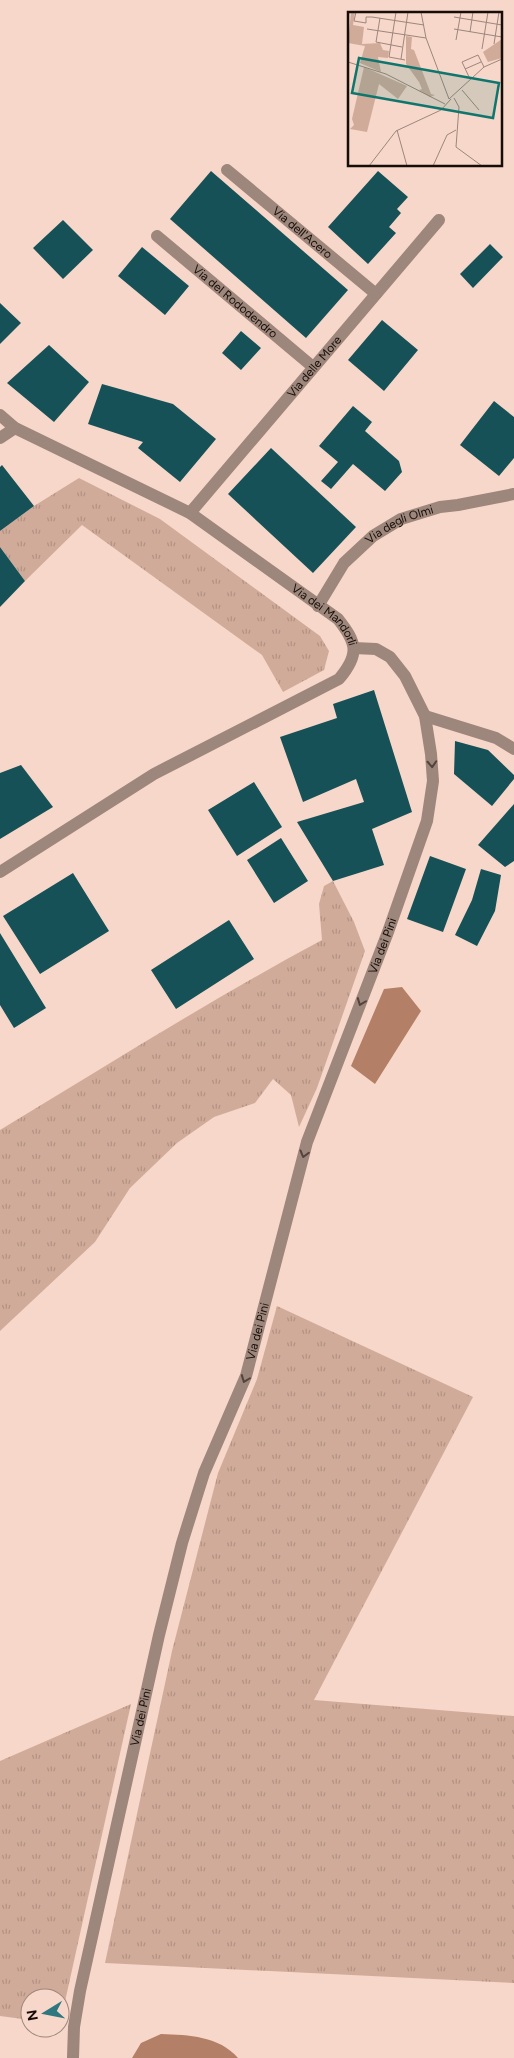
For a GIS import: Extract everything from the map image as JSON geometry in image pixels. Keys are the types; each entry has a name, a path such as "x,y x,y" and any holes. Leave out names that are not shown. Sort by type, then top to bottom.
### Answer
{"street":[{"name":"Via dell'Acero","path":"227,170 376,294"},
{"name":"Via delle More","path":"190,513 439,220"},
{"name":"Via del Rododendro","path":"157,236 314,367"},
{"name":"Via dei Mandorli","path":"0,415 15,428 190,513 338,619 351,636 354,648 351,664 339,679 154,774 0,872"},
{"path":"0,438 15,428"},
{"name":"Via degli Olmi","path":"318,606 344,563 373,536 401,519 440,507 514,494"},
{"name":"Via dei Pini","path":"73,2058 74,2027 80,1991 159,1635 182,1542 204,1473 246,1376 307,1142 388,932 428,821 432,782 431,754 426,716 405,676 390,657 376,649 354,648"},
{"path":"426,716 496,738 514,749"}],"green space":[{"path":"79,478 160,519 320,636 329,651 324,670 283,692 262,655 82,525 25,581 0,547 0,531 34,506"},
{"path":"333,881 354,922 365,951 317,1088 299,1127 291,1095 273,1079 255,1103 214,1117 177,1143 130,1188 95,1242 0,1331 0,1130 200,1009 322,940 319,904 324,886"},
{"path":"277,1306 473,1397 314,1700 514,1716 514,1983 105,1963 172,1651 218,1473 257,1379"},
{"path":"131,1704 68,1988 20,1988 20,2019 0,2016 0,1761"}],"shaded area":[{"path":"402,987 421,1011 375,1084 351,1066 384,989"},
{"path":"161,2034 193,2036 213,2041 222,2045 238,2058 132,2058 141,2043"}],"building":[{"path":"211,171 348,290 306,338 170,219"},
{"path":"378,171 408,197 397,209 401,213 389,227 396,233 368,264 328,227"},
{"path":"63,220 93,250 63,279 33,248"},
{"path":"490,244 503,257 473,288 460,274"},
{"path":"142,247 189,286 165,315 118,276"},
{"path":"0,303 21,323 0,344"},
{"path":"382,320 418,350 384,391 348,360"},
{"path":"241,331 261,348 241,370 222,353"},
{"path":"49,345 89,382 54,422 7,383"},
{"path":"102,384 173,404 216,439 180,482 138,448 143,442 88,424"},
{"path":"494,401 514,417 514,458 499,476 460,445"},
{"path":"353,406 372,422 365,431 399,461 402,472 385,491 353,464 331,489 321,481 338,462 319,446"},
{"path":"271,448 356,527 313,573 228,494"},
{"path":"2,465 34,506 0,531 0,467"},
{"path":"0,547 25,581 0,607"},
{"path":"374,690 412,812 372,829 384,865 333,881 297,822 364,802 356,779 303,802 280,737 337,718 333,704"},
{"path":"455,741 488,750 514,775 514,779 492,806 454,774"},
{"path":"21,765 53,807 0,839 0,773"},
{"path":"254,782 282,827 237,856 208,810"},
{"path":"514,804 514,861 505,867 478,845"},
{"path":"281,838 308,881 274,903 247,860"},
{"path":"430,856 466,869 443,932 407,919"},
{"path":"481,869 501,875 495,911 477,946 455,935 472,900"},
{"path":"73,873 109,931 40,974 3,916"},
{"path":"229,920 254,959 176,1009 151,970"},
{"path":"0,933 46,1008 14,1028 0,1005"}]}
